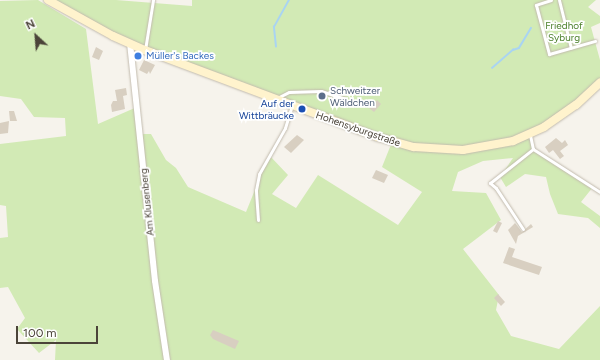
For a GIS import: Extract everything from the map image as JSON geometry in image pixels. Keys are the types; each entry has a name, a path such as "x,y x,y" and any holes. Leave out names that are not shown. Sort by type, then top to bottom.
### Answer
{"main road":[{"name":"Hohensyburgstraße","path":"48,0 130,44 145,50 392,142 426,148 452,150 485,147 530,135 558,118 600,83"}],"street":[{"name":"Am Klusenberg","path":"130,44 154,274 167,360"}],"lane":[{"path":"145,50 153,0"},
{"path":"551,0 536,5 549,54 595,41"},
{"path":"559,0 571,48"},
{"path":"276,99 289,92 321,91 345,99"},
{"path":"258,220 256,190 259,174 285,128 292,105"},
{"path":"530,135 533,149 600,192"},
{"path":"524,229 502,196 490,183 533,149"}],"green space":[{"name":"Friedhof Syburg","path":"38,0 86,29 98,124 137,107 140,134 151,134 166,160 176,168 188,187 246,212 269,155 288,175 272,194 296,208 318,175 398,225 422,192 382,167 392,142 145,50 48,0 116,0 192,6 192,0 596,0 588,7 600,16 600,23 591,27 600,60 600,83 530,135 533,149 593,187 581,202 600,216 600,228 588,218 558,214 550,194 546,177 525,174 506,187 500,177 513,158 483,161 458,172 452,191 486,193 501,220 463,249 499,295 496,310 511,336 559,349 600,306 600,360 55,360 56,340 39,353 17,329 25,318 8,287 0,288 0,238 8,237 6,206 0,205 0,144 66,136 65,118 34,117 21,99 0,96 0,1"}],"building":[{"path":"96,47 103,51 99,60 92,57"},
{"path":"144,60 155,65 150,74 149,71 147,74 139,70"},
{"path":"126,88 127,95 123,96 125,109 112,112 111,105 113,101 117,101 115,90"},
{"path":"370,100 374,104 377,100 381,104 374,112 365,105"},
{"path":"9,111 14,111 17,121 10,121"},
{"path":"9,121 8,133 0,134 0,123"},
{"path":"297,135 304,140 291,153 284,147"},
{"path":"556,138 562,143 565,140 568,145 560,151 564,156 560,159 553,150 549,153 545,147"},
{"path":"376,170 388,175 384,183 372,178"},
{"path":"498,221 502,223 497,233 493,231"},
{"path":"515,223 522,232 531,224 533,227 518,236 516,244 508,230"},
{"path":"509,247 515,249 512,257 542,267 539,275 503,263"},
{"path":"498,294 505,302 501,306 494,298"},
{"path":"213,330 239,341 235,349 213,339 210,335"}],"waterway":[{"path":"276,47 274,27 289,0"},
{"path":"492,68 513,50 519,48 531,28"}],"place":[{"name":"Müller's Backes","path":"138,56"},
{"name":"Schweitzer Wäldchen","path":"322,96"},
{"name":"Auf der Wittbräucke","path":"302,109"}]}
